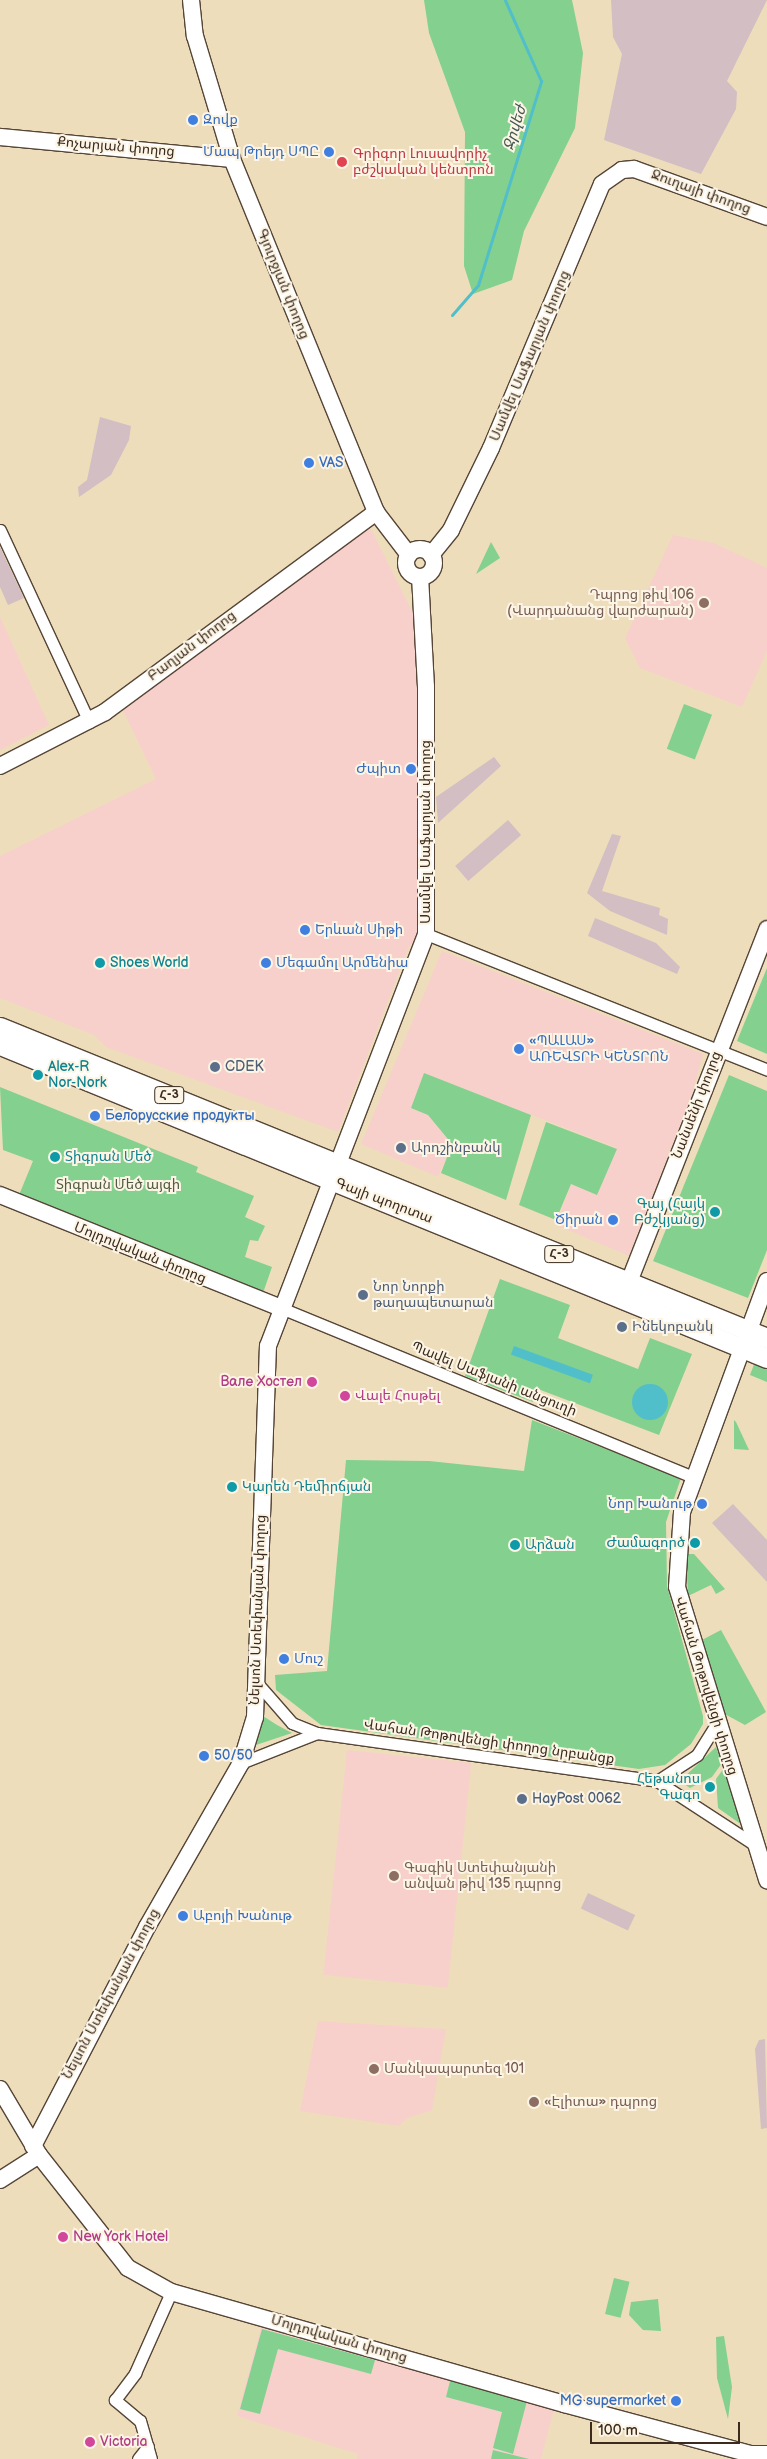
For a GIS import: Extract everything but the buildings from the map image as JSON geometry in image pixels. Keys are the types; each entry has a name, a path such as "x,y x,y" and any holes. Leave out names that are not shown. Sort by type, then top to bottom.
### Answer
{"main road":[{"name":"Գայի պողոտա","path":"0,1027 338,1161 629,1282 744,1339 767,1358"},
{"name":"Գայի պողոտա","path":"0,1046 330,1180 744,1339 767,1338"}],"street":[{"name":"Գյուրջյան փողոց","path":"190,0 195,36 232,159 376,512 409,555"},
{"name":"Քոչարյան փողոց","path":"0,137 232,159"},
{"name":"Ջուղայի փողոց","path":"634,169 767,217"},
{"name":"Սամվել Սաֆարյան փողոց","path":"432,555 451,530 491,448 602,184 622,170 634,169"},
{"name":"Բաղյան փողոց","path":"0,766 89,722 376,512"},
{"path":"0,530 89,722"},
{"path":"420,549 432,555 431,571 420,577 409,571 409,555 420,549"},
{"name":"Սամվել Սաֆարյան փողոց","path":"330,1180 426,934 426,686 420,577"},
{"name":"Նանսենի փողոց","path":"629,1282 767,929"},
{"path":"426,934 767,1070"},
{"name":"Նելսոն Ստեփանյան փողոց","path":"0,2180 36,2151 147,1927 241,1763 255,1717 258,1684 268,1346 330,1180"},
{"name":"Մոլդովական փողոց","path":"0,1195 281,1308"},
{"path":"744,1339 767,1281"},
{"name":"Պավել Սաֆյանի անցուղի","path":"281,1308 694,1477"},
{"name":"Վահան Թոթովենցի փողոց","path":"744,1339 682,1512 677,1587 716,1725 767,1880"},
{"name":"Վահան Թոթովենցի փողոց նրբանցք","path":"258,1684 292,1723 317,1733 657,1781 755,1845"},
{"path":"657,1781 697,1755 716,1725"},
{"name":"Վահան Թոթովենցի փողոց նրբանցք","path":"241,1763 317,1733"},
{"name":"Մոլդովական փողոց","path":"0,2089 36,2151 128,2268 171,2292 564,2404 750,2454 767,2454"},
{"path":"151,2459 140,2420 115,2400 135,2372 171,2292"},
{"path":"138,2459 148,2446"}],"shaded area":[{"path":"611,0 767,0 727,81 737,92 736,109 701,174 604,140 622,54 613,37"},
{"path":"100,417 131,426 129,440 111,475 79,497 78,487 87,480"},
{"path":"371,529 418,623 419,939 409,946 338,1132 106,1047 94,1035 0,998 0,856 156,779 121,706 352,534"},
{"name":"Դպրոց թիվ 106 (Վարդանանց վարժարան)","path":"673,535 714,543 767,568 767,651 742,707 640,668 625,638"},
{"path":"0,547 24,598 8,605 0,587"},
{"path":"0,617 49,725 0,750"},
{"path":"494,757 501,766 438,823 436,797"},
{"path":"508,820 521,835 468,881 455,866"},
{"path":"612,834 621,836 602,891 660,908 659,915 668,919 667,935 610,911 587,893"},
{"path":"595,918 656,943 680,967 677,974 588,936"},
{"path":"442,951 703,1054 693,1091 629,1256 556,1225 571,1184 617,1148 424,1073 428,1115 452,1144 438,1177 361,1144"},
{"path":"733,1504 767,1540 767,1582 712,1523"},
{"name":"Գագիկ Ստեփանյանի անվան թիվ 135 դպրոց","path":"347,1750 471,1763 448,1988 323,1975"},
{"path":"588,1893 635,1915 628,1930 581,1908"},
{"name":"Մանկապարտեզ 101","path":"318,2021 446,2029 432,2110 407,2118 399,2126 300,2111"},
{"path":"765,2039 767,2128 761,2129 755,2049 759,2040"},
{"path":"261,2327 554,2409 541,2459 357,2459 358,2454 237,2416"}],"green space":[{"path":"424,0 572,0 583,53 575,128 524,231 512,280 473,294 464,266 465,132 429,33"},
{"path":"491,542 500,558 476,574"},
{"path":"684,704 712,715 695,760 667,749"},
{"path":"767,968 767,1054 737,1041"},
{"path":"424,1073 531,1115 506,1200 441,1173 452,1144 428,1115 411,1108"},
{"path":"729,1075 767,1091 767,1250 748,1298 653,1261"},
{"name":"Տիգրան Մեծ այգի","path":"0,1087 198,1167 196,1172 254,1196 245,1217 265,1226 258,1241 250,1240 245,1257 272,1267 263,1293 19,1195 33,1161 3,1150"},
{"path":"546,1122 617,1149 597,1195 571,1184 556,1220 519,1205"},
{"path":"500,1279 570,1305 558,1338 638,1369 650,1338 692,1354 659,1435 538,1389 533,1402 465,1376"},
{"path":"755,1362 767,1367 767,1382 750,1375"},
{"path":"532,1420 681,1478 666,1522 667,1586 703,1716 703,1724 691,1744 665,1765 639,1769 321,1725 276,1690 275,1675 327,1671 346,1460 429,1461 524,1471"},
{"path":"734,1420 736,1422 749,1450 734,1449"},
{"path":"686,1554 694,1554 725,1589 716,1594 711,1585 688,1596"},
{"path":"721,1630 766,1712 745,1725 721,1712 700,1641"},
{"path":"263,1716 277,1725 292,1733 256,1745"},
{"path":"716,1747 722,1763 712,1777 690,1788 680,1781"},
{"path":"724,1768 742,1825 718,1808 716,1779"},
{"path":"614,2278 630,2282 621,2318 605,2314"},
{"path":"658,2299 661,2331 643,2330 629,2315 631,2302"},
{"path":"262,2329 375,2360 371,2374 278,2349 260,2414 240,2409"},
{"path":"724,2336 732,2387 728,2419 717,2378 716,2337"},
{"path":"450,2381 527,2401 513,2454 493,2448 502,2412 446,2397"},
{"path":"493,2450 529,2459 491,2459"}],"water":[{"path":"514,1346 593,1375 590,1383 511,1354"},
{"path":"650,1384 657,1385 663,1389 667,1395 667,1409 663,1415 657,1419 650,1420 643,1419 637,1415 633,1409 632,1402 633,1395 637,1389 643,1385"}],"waterway":[{"name":"Ջրվեժ","path":"452,315 478,285 541,81 505,0"}],"place":[{"name":"Զովք","path":"193,120"},
{"name":"Մապ Թրեյդ ՍՊԸ","path":"329,152"},
{"name":"Գրիգոր Լուսավորիչ բժշկական կենտրոն","path":"342,162"},
{"name":"VAS","path":"309,463"},
{"name":"Դպրոց թիվ 106 (Վարդանանց վարժարան)","path":"704,603"},
{"name":"Ժպիտ","path":"411,769"},
{"name":"Երևան Սիթի","path":"305,930"},
{"name":"Shoes World","path":"100,963"},
{"name":"Մեգամոլ Արմենիա","path":"266,963"},
{"name":"«ՊԱԼԱՍ» ԱՌԵՎՏՐԻ ԿԵՆՏՐՈՆ","path":"519,1049"},
{"name":"CDEK","path":"215,1067"},
{"name":"Alex-R Nor-Nork","path":"38,1075"},
{"name":"Белорусские продукты","path":"95,1116"},
{"name":"Արդշինբանկ","path":"401,1148"},
{"name":"Տիգրան Մեծ","path":"55,1157"},
{"name":"Գայ (Հայկ Բժշկյանց)","path":"715,1212"},
{"name":"Ծիրան","path":"613,1220"},
{"name":"Նոր Նորքի թաղապետարան","path":"363,1295"},
{"name":"Ինեկոբանկ","path":"622,1327"},
{"name":"Вале Хостел","path":"312,1382"},
{"name":"Վալե Հոսթել","path":"345,1396"},
{"name":"Կարեն Դեմիրճյան","path":"232,1487"},
{"name":"Նոր Խանութ","path":"702,1504"},
{"name":"Ժամագործ","path":"695,1543"},
{"name":"Արձան","path":"515,1545"},
{"name":"Մուշ","path":"284,1659"},
{"name":"50/50","path":"204,1756"},
{"name":"Հեթանոս Գագո","path":"710,1787"},
{"name":"HayPost 0062","path":"522,1799"},
{"name":"Գագիկ Ստեփանյանի անվան թիվ 135 դպրոց","path":"394,1876"},
{"name":"Աբոյի Խանութ","path":"183,1916"},
{"name":"Մանկապարտեզ 101","path":"374,2069"},
{"name":"«Էլիտա» դպրոց","path":"534,2102"},
{"name":"New York Hotel","path":"63,2237"},
{"name":"MG supermarket","path":"676,2401"},
{"name":"Victoria","path":"90,2442"}]}
